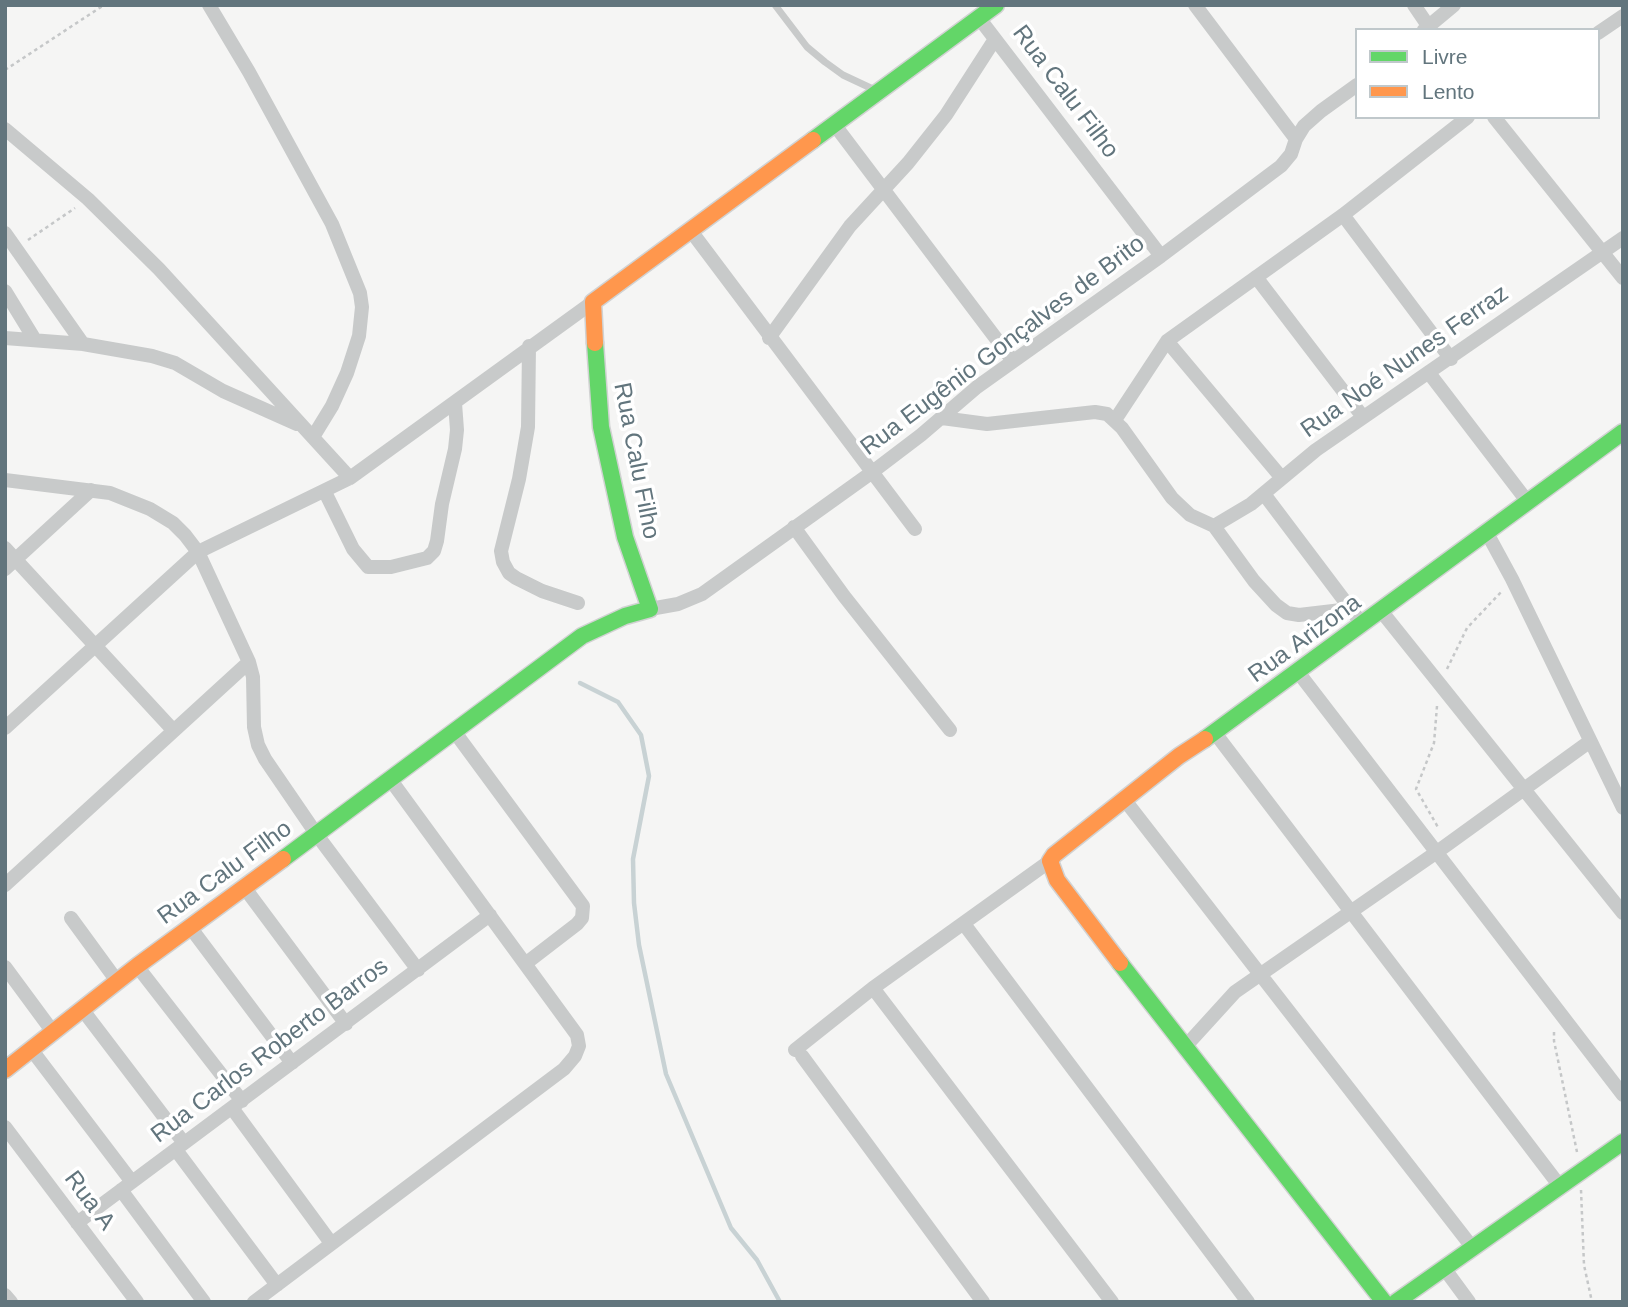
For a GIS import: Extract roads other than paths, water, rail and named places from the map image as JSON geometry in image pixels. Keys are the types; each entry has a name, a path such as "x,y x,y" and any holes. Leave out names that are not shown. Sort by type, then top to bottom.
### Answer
{"street":[{"path":"209,5 250,72 332,224 360,293 362,321 346,373 332,406 309,432"},
{"path":"979,18 996,5"},
{"path":"1195,5 1296,139"},
{"path":"1414,5 1428,28 1454,5"},
{"path":"1600,32 1623,16"},
{"name":"Rua Calu Filho","path":"5,1070 137,965 317,835 582,636 625,616 650,609 625,537 601,427 593,302 979,18 1161,256"},
{"path":"769,338 850,226 908,163 946,115 995,39"},
{"name":"Rua Eugênio Gonçalves de Brito","path":"650,609 678,604 702,594 871,473 977,387 1161,256 1281,166 1291,154 1304,126 1355,86"},
{"path":"1111,417 1167,341 1343,215 1465,119"},
{"path":"1496,119 1623,278"},
{"path":"834,124 1013,361"},
{"path":"5,129 89,199 159,269 350,478"},
{"path":"1343,215 1451,359"},
{"path":"691,231 915,529"},
{"path":"5,233 83,344"},
{"name":"Rua Noé Nunes Ferraz","path":"1214,526 1264,494 1281,477 1363,417 1451,359 1623,238"},
{"path":"1256,277 1363,417"},
{"path":"5,290 35,340"},
{"path":"5,728 198,552 350,478 593,302"},
{"path":"5,338 83,344 152,356 174,363 223,391 309,432"},
{"path":"1167,341 1281,477"},
{"path":"529,346 528,427 519,479 501,551 503,562 509,573 516,578 542,592 578,603"},
{"path":"1429,373 1527,501"},
{"path":"325,492 353,549 368,567 391,567 427,558 434,551 437,541 453,456 457,430 455,403"},
{"path":"942,418 987,424 1095,412 1111,417 1172,499 1191,515 1214,526 1254,581 1276,605 1287,613 1309,615 1350,609"},
{"name":"Rua Arizona","path":"1050,860 1179,756 1382,612 1527,501 1623,432"},
{"path":"5,480 120,496 173,523 198,552 253,677 254,727 265,760 317,835 418,970"},
{"path":"10,565 91,490"},
{"path":"1264,494 1363,625"},
{"path":"794,527 950,730"},
{"path":"1487,533 1623,808"},
{"path":"5,548 10,565 94,645 173,730"},
{"path":"1382,612 1623,913"},
{"path":"5,885 248,662"},
{"path":"1298,672 1623,1095"},
{"path":"454,731 583,906 582,918 577,924 525,964"},
{"path":"1214,733 1559,1185"},
{"path":"1184,1048 1235,992 1437,852 1589,742"},
{"path":"254,1302 564,1069 575,1056 579,1046 577,1035 390,779"},
{"path":"1125,799 1472,1247"},
{"path":"1050,860 1057,880 1184,1048 1384,1302"},
{"path":"983,1302 799,1053 873,988 1050,860"},
{"path":"244,887 346,1024"},
{"name":"Rua Carlos Roberto Barros","path":"77,1223 490,915"},
{"path":"71,918 117,981"},
{"path":"964,924 1248,1302"},
{"path":"190,927 292,1063"},
{"path":"137,965 237,1104 331,1243"},
{"path":"5,967 53,1032"},
{"path":"873,988 1112,1302"},
{"path":"82,1009 277,1285"},
{"path":"31,1049 204,1302"},
{"name":"Rua A","path":"5,1127 137,1302"},
{"path":"1396,1302 1559,1185 1623,1143"},
{"path":"1444,1268 1469,1302"},
{"path":"5,1295 11,1302"}],"lane":[{"path":"775,5 807,47 825,62 843,75 879,91"}],"waterway":[{"path":"580,683 618,702 641,735 649,776 633,859 634,903 639,945 666,1074 731,1228 757,1260 780,1302"}]}
